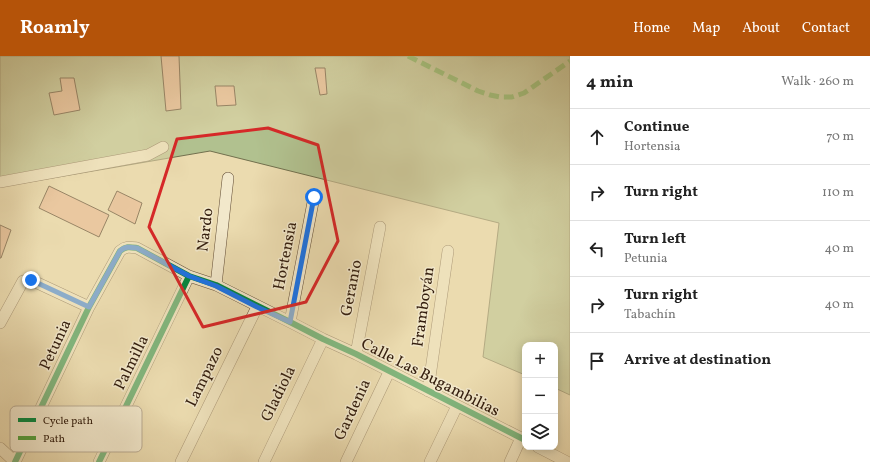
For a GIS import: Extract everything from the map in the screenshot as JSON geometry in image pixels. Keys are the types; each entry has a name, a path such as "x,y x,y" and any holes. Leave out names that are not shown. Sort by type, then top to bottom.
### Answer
{"street":[{"path":"0,182 148,155 162,147"},
{"name":"Nardo","path":"216,286 228,178"},
{"name":"Hortensia","path":"290,322 314,197"},
{"name":"Geranio","path":"356,354 380,227"},
{"name":"Calle Las Bugambilias","path":"129,246 137,248 189,276 216,286 356,354 522,438"},
{"name":"Petunia","path":"42,406 89,307 120,251 129,246"},
{"name":"Framboyán","path":"428,391 448,251"},
{"name":"Palmilla","path":"126,406 189,276"},
{"path":"0,323 23,281 27,280 31,280 89,307"},
{"name":"Lampazo","path":"181,462 257,307"},
{"name":"Gladiola","path":"264,462 323,339"},
{"name":"Gardenia","path":"346,462 389,372"},
{"path":"430,462 457,406"},
{"path":"510,462 522,441"},
{"path":"0,448 15,462"},
{"path":"544,450 567,462"},
{"name":"Petunia","path":"15,462 20,452"},
{"name":"Palmilla","path":"99,462 104,452"}],"highlighted area":[{"path":"268,128 318,145 338,241 306,302 203,327 149,227 177,139"}],"green space":[{"path":"0,56 570,56 570,395 558,389 558,342 522,342 522,374 483,357 499,223 210,151 0,187"}],"building":[{"path":"161,56 179,56 181,109 166,111"},
{"path":"315,68 325,68 327,94 320,95"},
{"path":"60,78 74,78 80,110 54,115 49,93 62,91"},
{"path":"215,86 234,86 236,105 217,106"},
{"path":"49,186 109,215 99,237 39,208"},
{"path":"117,191 142,203 135,224 108,210"},
{"path":"0,225 11,230 1,258 0,258"}],"marked path":[{"path":"408,56 478,91 500,97 512,97 524,93 570,61"}],"cycle path":[{"path":"42,406 89,307 120,251 128,247 137,248 189,276 216,285 522,438"},
{"path":"126,406 189,276"},
{"path":"15,462 20,452"},
{"path":"99,462 104,452"}],"route":[{"path":"31,280 89,307 120,251 129,246 137,248 189,276 216,286 290,322 314,197"}]}
